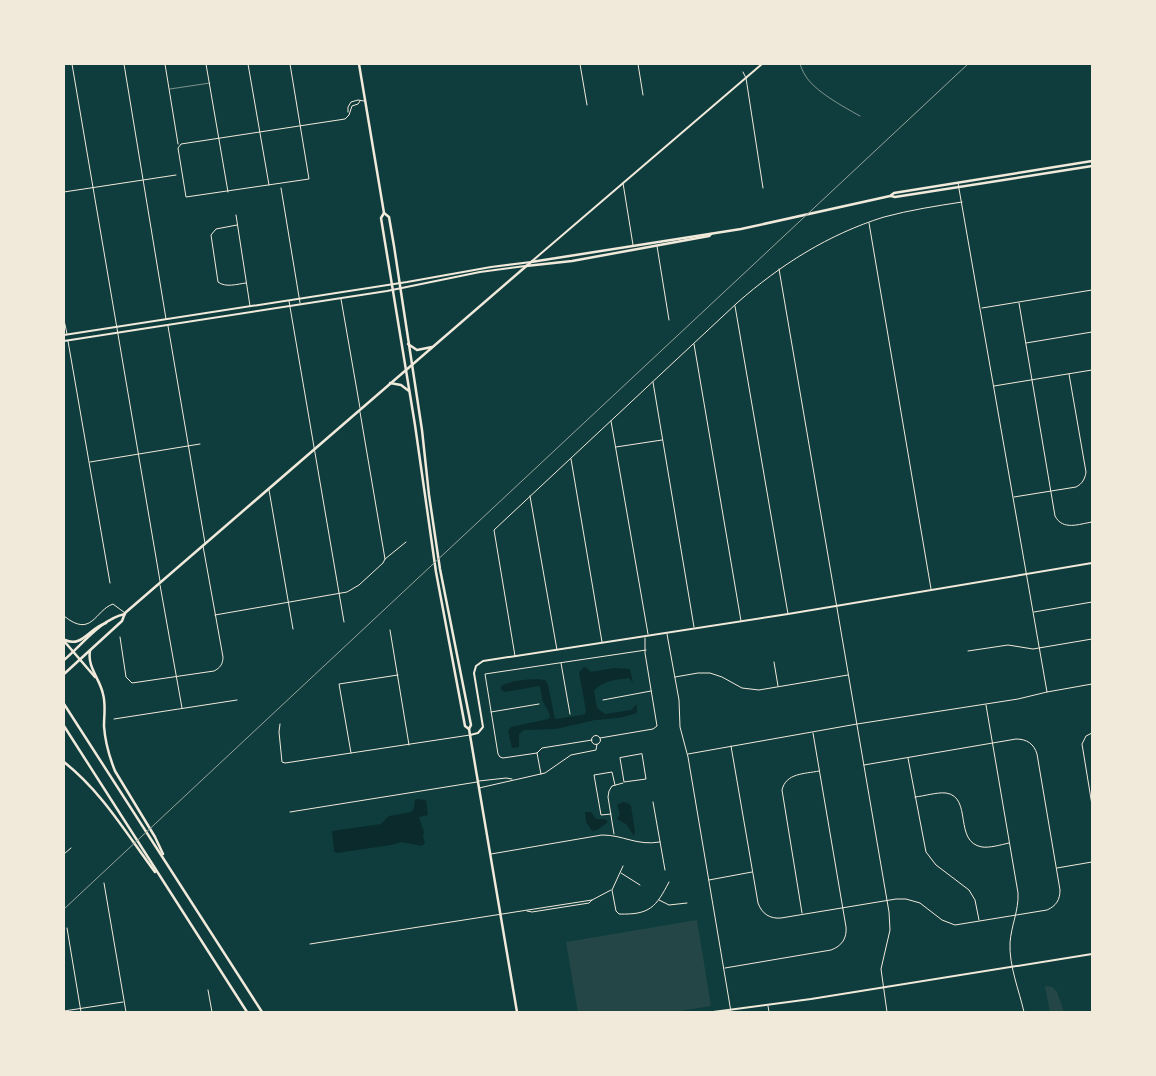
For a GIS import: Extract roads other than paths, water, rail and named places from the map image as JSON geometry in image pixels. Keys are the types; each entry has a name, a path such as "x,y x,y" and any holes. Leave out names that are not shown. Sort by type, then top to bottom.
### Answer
{"main road":[{"path":"359,64 384,213 381,218 410,391 436,572 465,726 469,729 517,1012"},
{"path":"64,674 122,621 125,614 160,583 530,262 762,64"},
{"path":"890,196 894,193 1092,161"},
{"path":"65,335 399,283 491,266 530,262 700,234 711,234 890,196 895,197 1092,166"},
{"path":"384,213 389,217 422,430 440,569 472,725 469,729"},
{"path":"64,341 393,290 480,272 572,261 709,236 711,234"},
{"path":"408,344 417,350 433,346"},
{"path":"390,383 401,385 410,391"},
{"path":"470,735 478,733 483,727 474,673 476,666 483,661 667,634 1092,563"},
{"path":"64,660 106,623 117,616 125,614"},
{"path":"64,640 78,642 97,626 106,623"},
{"path":"64,640 97,679"},
{"path":"90,651 89,661 104,698 105,736 111,760 115,771 155,837 165,860"},
{"path":"64,704 262,1012"},
{"path":"64,726 141,850"},
{"path":"64,762 100,796 141,850 248,1012"},
{"path":"714,1012 731,1011 1092,954"}],"street":[{"path":"72,64 182,708"},
{"path":"124,64 166,319"},
{"path":"165,64 186,197 309,179 290,64"},
{"path":"206,64 228,192"},
{"path":"248,64 269,186"},
{"path":"580,64 587,105"},
{"path":"638,64 643,95"},
{"path":"743,72 746,78 763,188"},
{"path":"349,113 348,107 350,102 358,100 360,102"},
{"path":"178,146 218,138 345,119 352,106 365,101"},
{"path":"64,192 176,175"},
{"path":"623,182 633,245"},
{"path":"958,182 1047,692"},
{"path":"281,188 300,304"},
{"path":"515,656 494,530 735,305 779,269 823,243 869,223 911,211 962,202"},
{"path":"236,215 250,306"},
{"path":"869,223 931,591"},
{"path":"237,225 216,229 211,235 216,273 218,282 222,285 246,283"},
{"path":"657,245 670,320"},
{"path":"779,269 888,900 890,926 881,965 882,987 887,1012"},
{"path":"981,308 1092,290"},
{"path":"341,298 385,559"},
{"path":"289,300 344,622"},
{"path":"1018,302 1055,516 1064,525 1071,526 1092,522"},
{"path":"735,305 788,614"},
{"path":"64,320 65,335"},
{"path":"120,637 125,676 129,682 134,684 217,669 222,664 223,658 206,568 205,538 168,325"},
{"path":"1026,343 1092,332"},
{"path":"68,341 110,583"},
{"path":"694,343 741,622"},
{"path":"994,386 1092,370"},
{"path":"1013,498 1080,485 1085,478 1086,472 1069,374"},
{"path":"652,382 694,629"},
{"path":"611,420 646,636 646,650 657,722 656,726 653,729 600,738 595,736 592,740 542,748 537,753 500,757 485,674 646,650"},
{"path":"616,447 662,440"},
{"path":"89,462 200,444"},
{"path":"571,458 602,643"},
{"path":"269,489 293,629"},
{"path":"530,496 557,650"},
{"path":"215,614 350,591 359,586 385,559 406,542"},
{"path":"1033,612 1092,602"},
{"path":"64,616 77,624 86,624 96,619 113,604 125,614"},
{"path":"390,630 409,745"},
{"path":"667,634 675,677 680,728 688,754 731,1011"},
{"path":"968,652 1008,645 1028,649 1039,648 1092,639"},
{"path":"561,662 570,714"},
{"path":"774,662 778,687"},
{"path":"675,677 705,673 717,675 736,686 759,690 849,675"},
{"path":"351,754 340,684 398,675"},
{"path":"688,754 857,724 1018,699 1092,684"},
{"path":"602,700 652,691"},
{"path":"114,719 237,700"},
{"path":"491,712 539,704"},
{"path":"986,704 1018,893 1010,945 1024,1012"},
{"path":"280,724 282,762 285,763 470,735"},
{"path":"725,968 831,950 843,942 847,931 813,732"},
{"path":"1092,733 1084,738 1082,746 1092,805"},
{"path":"479,788 502,784 512,779 541,774 571,755 596,750 600,738"},
{"path":"731,746 758,905 767,915 780,919 888,900 906,899 918,902 939,918 951,924 961,925 1047,910 1058,901 1060,892 1035,749 1029,742 1021,739 864,765"},
{"path":"592,740 597,744"},
{"path":"537,753 541,774"},
{"path":"614,836 608,794 610,788 624,782 646,779 642,754 620,758 624,782"},
{"path":"908,758 926,852 934,862 971,892 979,922"},
{"path":"802,915 782,790 785,782 792,776 820,771"},
{"path":"611,814 600,815 594,775 612,772 615,785"},
{"path":"290,812 478,782 506,778 512,779"},
{"path":"915,798 942,793 951,795 959,803 966,834 972,842 983,847 1010,843"},
{"path":"653,802 665,870"},
{"path":"490,855 602,835 614,836 641,844 660,842"},
{"path":"64,854 71,848"},
{"path":"1056,868 1092,862"},
{"path":"623,866 612,890 616,911 620,915 648,910 659,900 669,882"},
{"path":"709,880 753,872"},
{"path":"620,873 640,885"},
{"path":"104,883 126,1012"},
{"path":"527,911 579,906 612,890"},
{"path":"310,944 592,900"},
{"path":"659,900 669,905 687,903"},
{"path":"67,928 81,1012"},
{"path":"208,990 212,1012"},
{"path":"64,1011 124,1002"},
{"path":"768,1005 769,1012"}],"lane":[{"path":"800,64 805,76 821,92 840,106 860,116"},
{"path":"169,89 210,83"}],"railway":[{"path":"64,909 968,64"}]}
